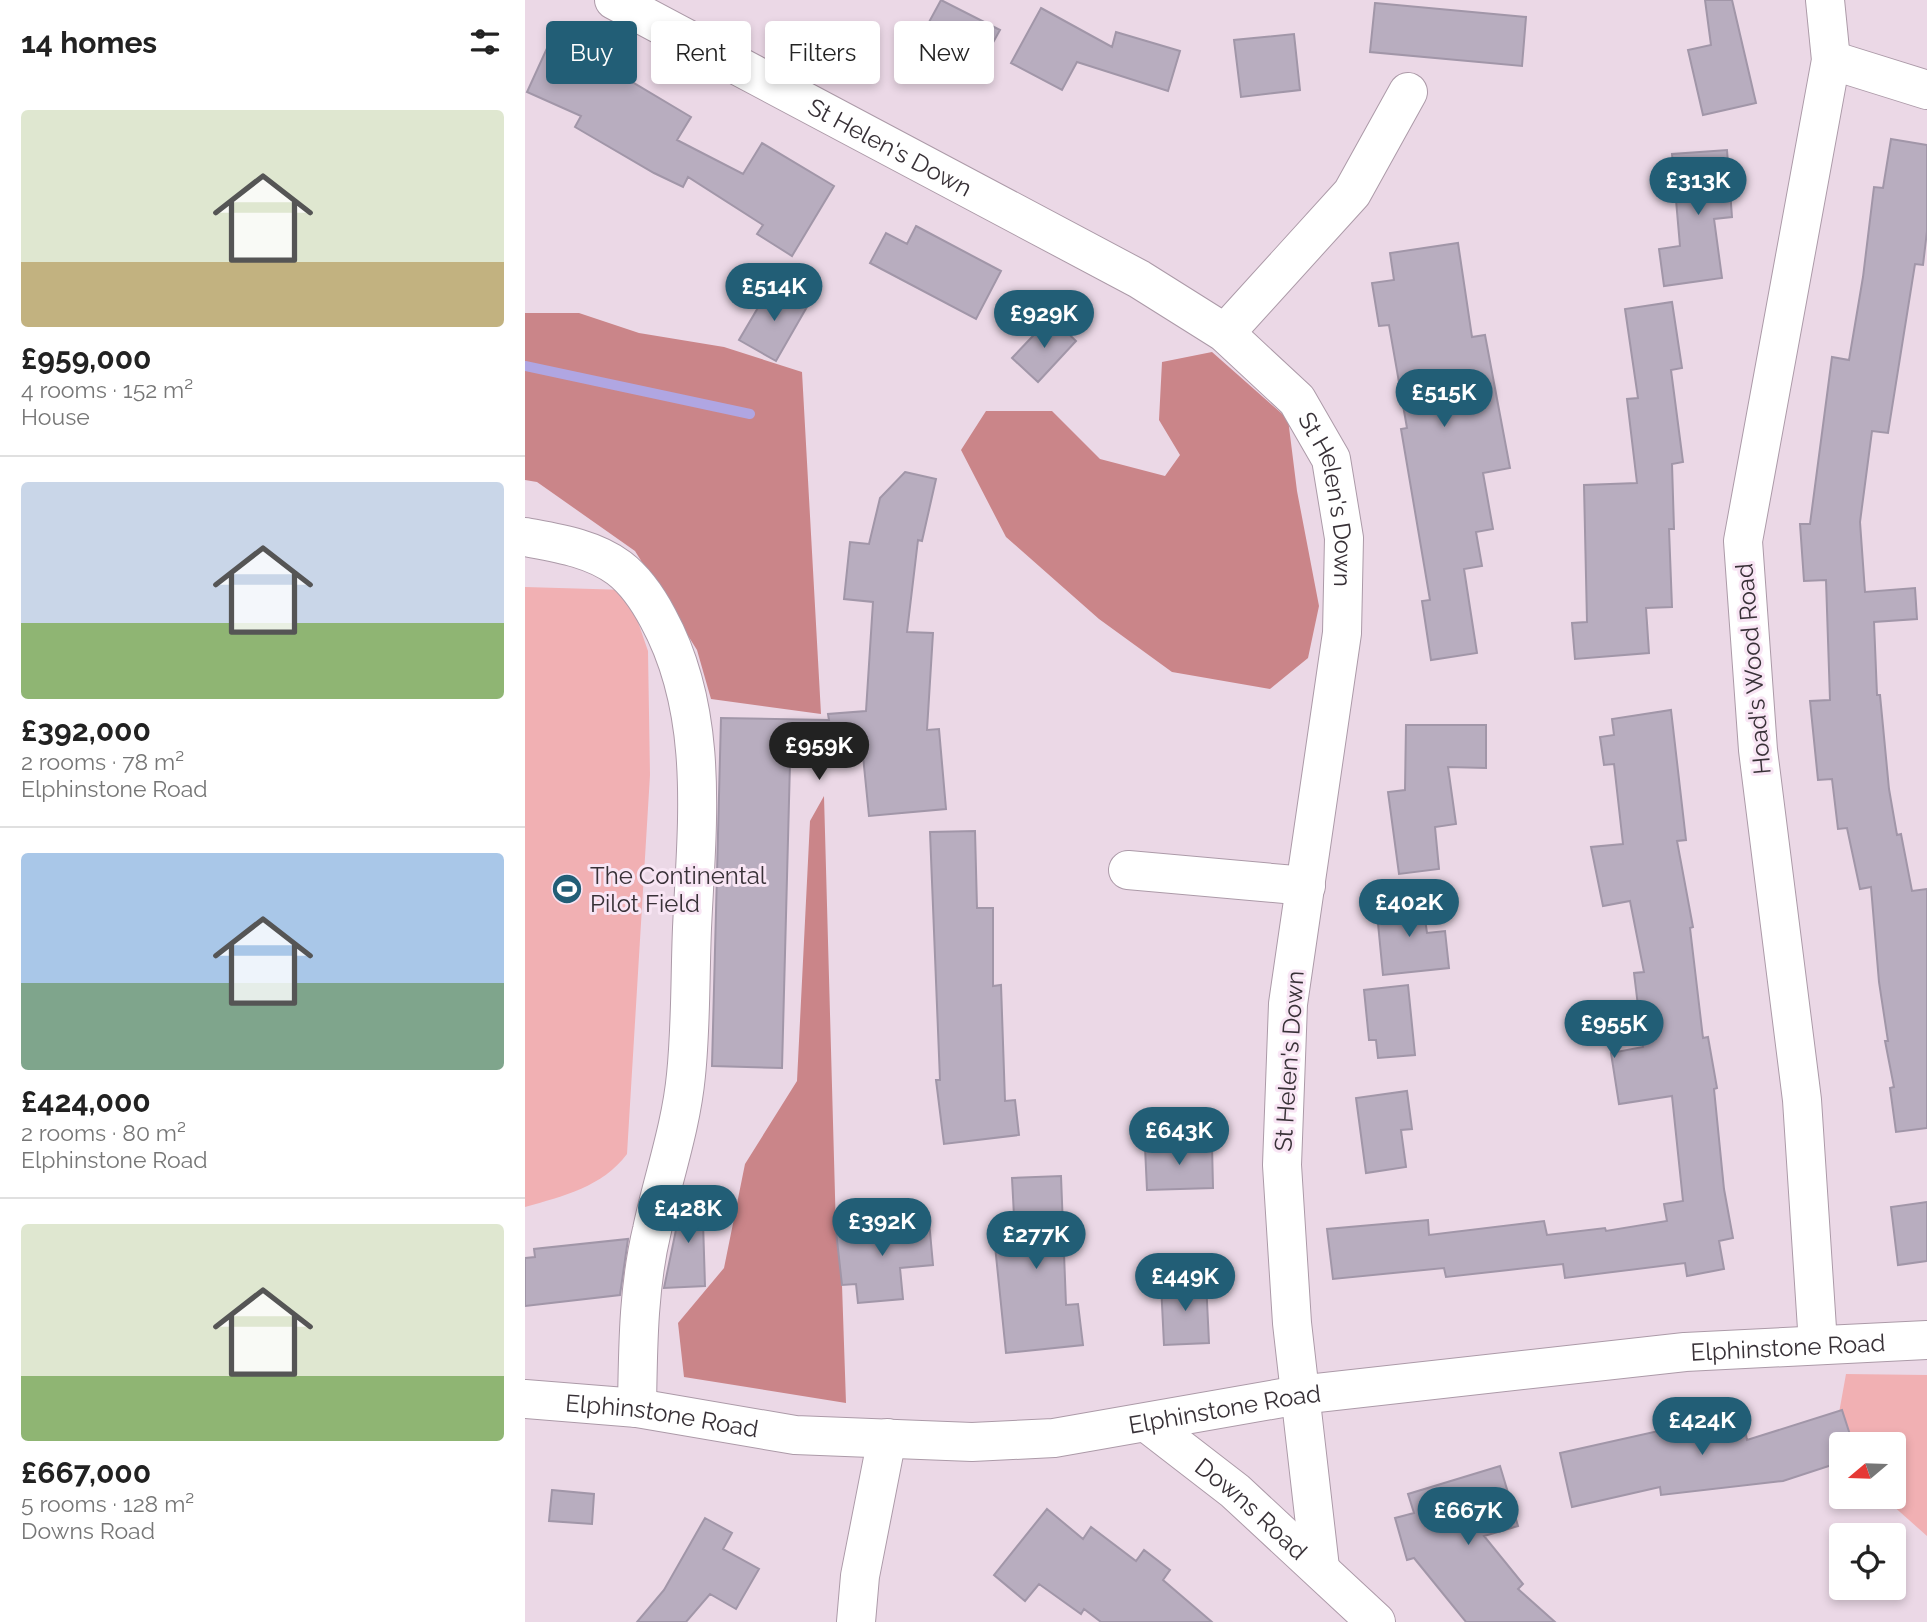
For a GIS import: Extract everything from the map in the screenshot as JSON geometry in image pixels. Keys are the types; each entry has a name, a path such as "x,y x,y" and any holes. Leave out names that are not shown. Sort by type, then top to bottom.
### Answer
{"street":[{"name":"St Helen's Down","path":"614,0 1116,266 1225,332 1297,400 1331,460 1344,538 1338,677 1289,1004 1282,1165 1299,1395"},
{"name":"Hoad's Wood Road","path":"1818,1344 1802,1100 1758,750 1743,541 1831,60 1825,0"},
{"path":"1831,60 1927,90"},
{"path":"1225,332 1352,193 1408,92"},
{"path":"525,537 589,551 620,568 646,596 667,634 681,670 693,722 698,781 686,1076 670,1164 651,1231 638,1327 637,1408"},
{"path":"1128,870 1306,886"},
{"name":"Elphinstone Road","path":"525,1399 637,1408 795,1435 972,1441 1054,1438 1299,1395 1685,1352 1927,1340"},
{"name":"Downs Road","path":"1299,1395 1320,1568"},
{"name":"Downs Road","path":"1147,1423 1235,1491 1376,1622"},
{"path":"856,1622 860,1576 887,1438"}],"shaded area":[{"path":"525,313 579,313 639,333 724,347 802,372 821,714 711,699 697,650 635,551 537,482 525,480"},
{"path":"1212,352 1288,419 1297,491 1319,606 1308,658 1270,689 1172,672 1099,619 1006,537 961,450 986,411 1052,411 1100,459 1165,476 1180,455 1159,420 1162,362"},
{"name":"The Continental Pilot Field","path":"525,587 627,590 648,651 650,775 627,1154 606,1175 581,1189 525,1207"},
{"path":"824,796 836,1231 842,1285 846,1403 684,1377 678,1323 724,1268 745,1164 797,1081 810,821"},
{"path":"1846,1374 1927,1375 1927,1536 1897,1509 1906,1509 1906,1432 1841,1432 1837,1424"}],"building":[{"path":"941,0 982,21 930,21"},
{"path":"1705,0 1732,0 1756,103 1703,115 1688,50 1711,45"},
{"path":"1375,3 1526,17 1522,66 1370,52"},
{"path":"1041,8 1112,47 1116,32 1180,51 1168,91 1077,62 1062,90 1011,63"},
{"path":"994,27 1000,30 994,41"},
{"path":"1294,34 1300,90 1241,97 1234,40"},
{"path":"546,50 546,84 635,84 691,117 677,140 743,174 762,143 834,186 792,256 757,234 763,225 688,177 683,187 654,173 575,127 581,116 527,92"},
{"path":"1891,139 1927,145 1927,231 1923,265 1915,264 1888,433 1872,431 1860,522 1865,592 1915,588 1917,619 1874,622 1877,695 1880,695 1889,789 1897,835 1901,834 1912,891 1927,889 1927,1128 1896,1132 1890,1088 1894,1087 1885,1041 1888,1041 1879,982 1871,887 1860,889 1847,828 1838,829 1832,779 1818,780 1810,701 1830,700 1826,580 1804,581 1800,524 1810,524 1832,357 1849,360 1874,187 1883,188"},
{"path":"1727,150 1732,217 1714,219 1722,278 1664,286 1659,249 1680,246 1672,154"},
{"path":"916,226 1001,271 976,319 870,263 886,233 907,244"},
{"path":"1458,243 1472,337 1485,335 1510,468 1483,473 1493,529 1476,532 1482,566 1464,569 1477,653 1431,660 1422,601 1430,600 1401,429 1407,428 1389,325 1379,326 1372,283 1394,280 1390,253"},
{"path":"772,284 808,305 776,361 739,340"},
{"path":"1672,302 1682,368 1671,370 1683,462 1672,464 1674,529 1669,529 1672,607 1646,608 1649,653 1575,659 1572,623 1587,622 1584,485 1637,483 1627,399 1638,398 1625,309"},
{"path":"1051,317 1076,341 1038,382 1012,358"},
{"path":"905,472 936,479 922,541 918,540 907,632 933,633 927,730 939,729 946,809 869,816 863,756 790,763 782,1068 712,1066 721,718 829,720 828,714 866,711 873,602 844,599 850,542 869,544 880,498"},
{"path":"1671,710 1686,840 1677,841 1693,927 1690,928 1703,1038 1708,1037 1717,1088 1714,1089 1724,1189 1733,1238 1719,1241 1724,1269 1687,1276 1685,1263 1565,1278 1563,1264 1446,1277 1444,1268 1333,1279 1327,1229 1428,1220 1429,1235 1544,1221 1547,1235 1605,1228 1606,1231 1667,1221 1664,1204 1683,1201 1672,1096 1619,1104 1611,1053 1643,1047 1634,973 1644,972 1630,901 1603,906 1591,847 1623,844 1614,764 1604,765 1600,737 1614,735 1612,719"},
{"path":"1406,725 1486,725 1486,768 1448,767 1456,824 1435,827 1439,869 1399,874 1388,792 1405,790"},
{"path":"975,831 977,908 993,908 993,986 1001,985 1005,1101 1015,1100 1019,1135 944,1144 936,1080 940,1080 930,832"},
{"path":"1422,898 1427,933 1445,931 1449,968 1383,975 1376,903"},
{"path":"1408,985 1415,1055 1378,1058 1376,1040 1369,1040 1364,990"},
{"path":"1407,1091 1412,1129 1401,1130 1406,1167 1366,1173 1356,1098"},
{"path":"1212,1145 1213,1188 1147,1190 1145,1147"},
{"path":"1061,1176 1066,1305 1078,1304 1083,1345 1006,1353 994,1236 1015,1235 1012,1178"},
{"path":"702,1190 705,1286 664,1288 684,1191"},
{"path":"1927,1202 1927,1261 1898,1265 1891,1207"},
{"path":"929,1221 933,1265 900,1268 903,1299 858,1303 856,1284 842,1285 836,1231"},
{"path":"628,1239 620,1295 525,1306 525,1258 535,1257 534,1249"},
{"path":"1206,1281 1209,1343 1164,1345 1161,1284"},
{"path":"1710,1400 1713,1428 1744,1424 1747,1440 1842,1410 1849,1432 1829,1432 1829,1466 1783,1481 1661,1495 1660,1487 1572,1507 1560,1453 1681,1426 1679,1403"},
{"path":"1500,1466 1518,1526 1484,1536 1523,1584 1518,1589 1555,1622 1466,1622 1414,1558 1407,1560 1395,1518 1414,1513 1408,1494"},
{"path":"552,1490 594,1494 592,1524 549,1521"},
{"path":"1047,1509 1083,1539 1091,1527 1136,1561 1144,1550 1170,1570 1163,1580 1212,1622 1101,1622 1084,1609 1081,1614 1039,1584 1025,1601 994,1575"},
{"path":"705,1518 732,1533 723,1549 759,1569 736,1609 710,1594 686,1622 637,1622 664,1590"}],"waterway":[{"path":"525,366 750,414"}],"place":[{"name":"The Continental Pilot Field","path":"567,889"}]}
